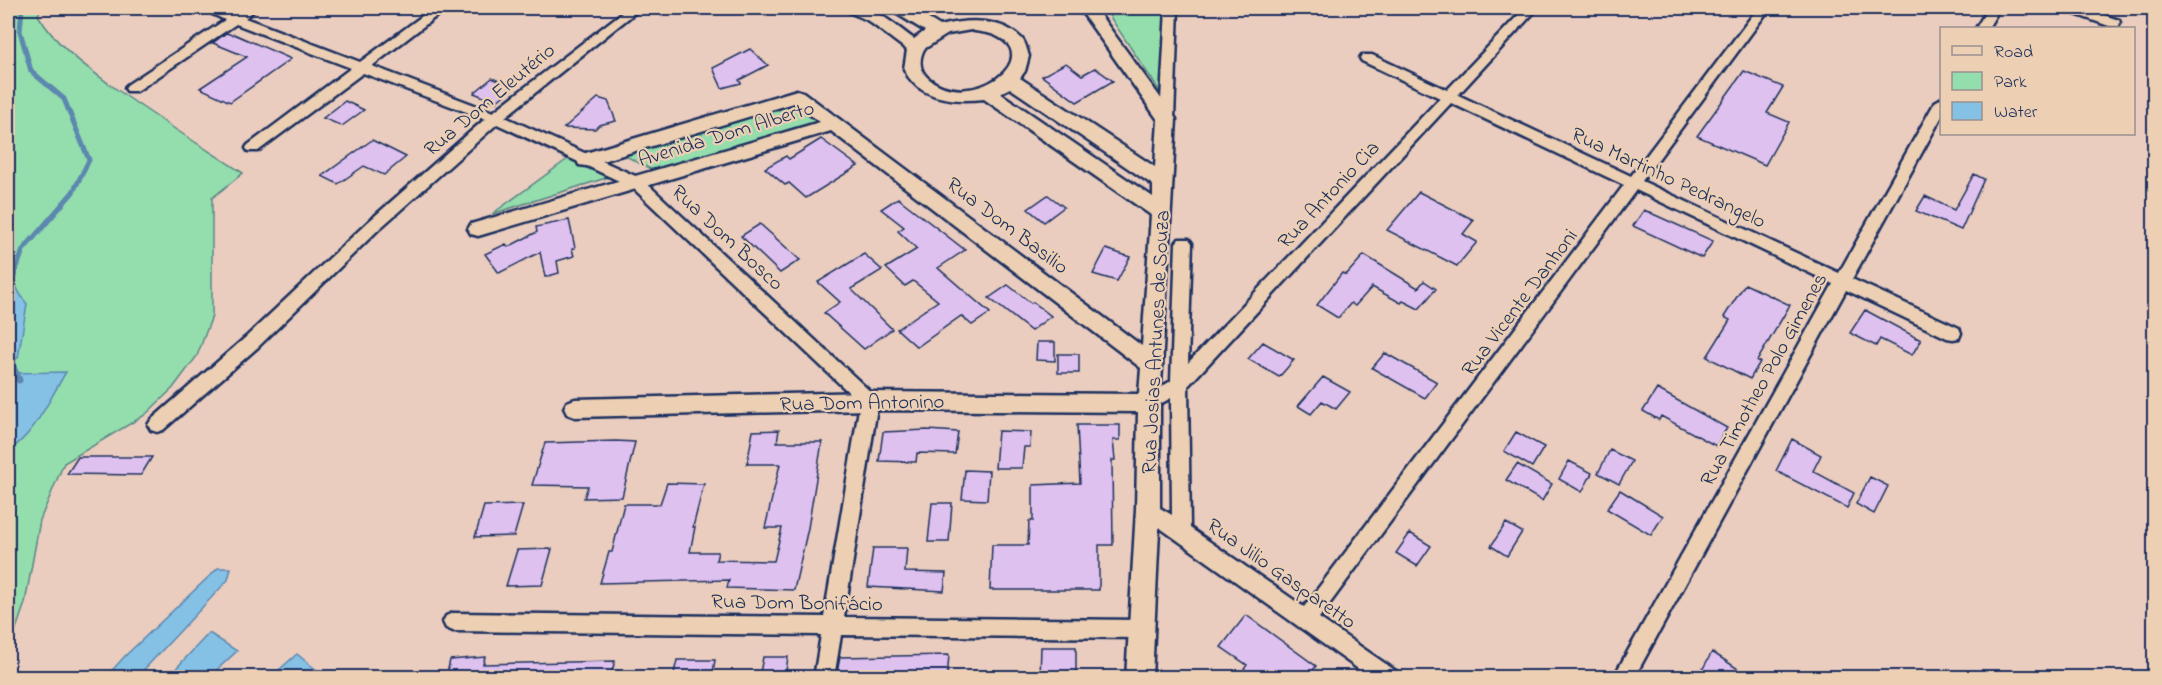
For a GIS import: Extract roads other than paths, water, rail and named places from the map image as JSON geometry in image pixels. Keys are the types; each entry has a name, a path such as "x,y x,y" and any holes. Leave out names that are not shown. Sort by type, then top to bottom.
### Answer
{"street":[{"name":"Rua Dom Bosco","path":"206,8 495,118 637,183 870,401"},
{"path":"132,88 252,8"},
{"path":"253,148 441,8"},
{"name":"Rua Dom Eleutério","path":"157,425 252,342 428,177 495,118 634,8"},
{"path":"855,8 873,15 916,49"},
{"path":"900,8 938,32"},
{"path":"1087,8 1167,119"},
{"name":"Rua Josias Antunes de Souza","path":"1139,678 1148,509 1149,403 1172,8"},
{"name":"Rua Antonio Cia","path":"1149,403 1179,384 1532,8"},
{"name":"Rua Vicente Danhoni","path":"1306,620 1764,8"},
{"path":"1983,27 1994,8"},
{"path":"2071,8 2114,23"},
{"path":"971,25 993,28 1010,37 1020,50 1021,65 1011,80 987,92 952,95 932,88 917,77 912,63 916,49 921,42 938,32 971,25"},
{"name":"Rua Martinho Pedrangelo","path":"1367,58 1953,333"},
{"path":"1011,80 1163,182"},
{"path":"987,92 1161,212"},
{"name":"Avenida Dom Alberto","path":"586,160 797,96 834,124"},
{"name":"Rua Timotheo Polo Gimenes","path":"1623,678 1940,104"},
{"name":"Avenida Dom Alberto","path":"478,229 834,124"},
{"name":"Rua Dom Basilio","path":"834,124 1152,365"},
{"path":"1181,532 1179,384 1184,243"},
{"path":"824,678 870,401"},
{"name":"Rua Dom Antonino","path":"575,408 870,401 1149,403"},
{"name":"Rua Jilio Gasparetto","path":"1148,509 1389,678"},
{"name":"Rua Dom Bonifácio","path":"453,622 1141,629"}],"water":[{"path":"8,253 14,280 27,304 18,358 8,362"},
{"path":"66,372 34,426 8,451 8,373"},
{"path":"218,568 231,568 228,580 137,677 106,677 125,656"},
{"path":"209,633 237,651 209,677 168,677"},
{"path":"297,654 319,672 313,677 271,677"}],"waterway":[{"path":"8,293 23,250 73,192 89,160 64,99 31,71 20,31 22,8"},
{"path":"8,357 19,380"}]}
